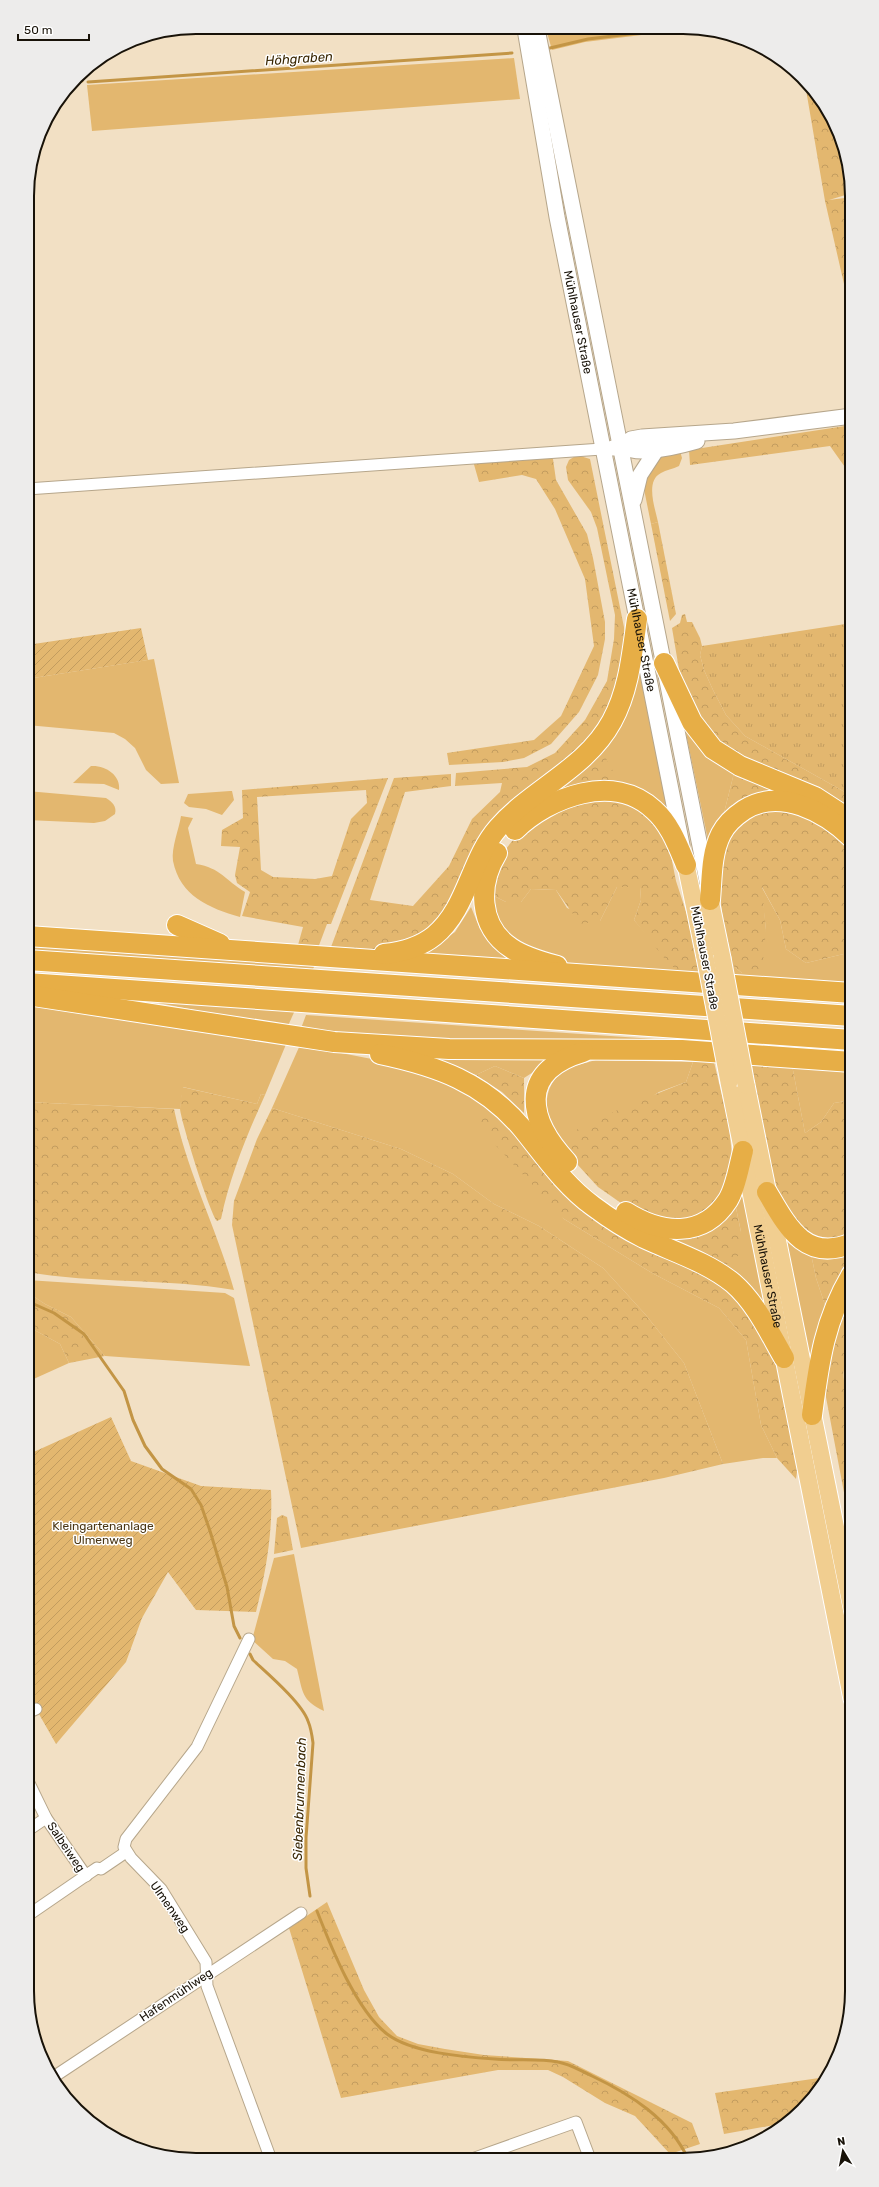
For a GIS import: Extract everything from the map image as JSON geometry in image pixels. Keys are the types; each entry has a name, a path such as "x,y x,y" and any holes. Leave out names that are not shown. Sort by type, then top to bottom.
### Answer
{"highway":[{"path":"344,958 397,952 410,949 434,936 447,923 463,898 479,857 498,828 528,801 573,767 605,732 617,710 626,685 637,619"},
{"path":"664,663 692,722 713,749 740,766 815,798 845,817"},
{"path":"594,976 541,962 520,953 503,942 494,931 485,912 484,890 489,867 504,842 530,817 552,803 580,794 617,792 636,797 660,815 686,865"},
{"path":"710,900 712,869 717,843 727,825 750,806 770,801 800,805 817,813 845,833"},
{"path":"177,925 206,938 243,950"},
{"path":"34,936 243,950 594,976 845,992"},
{"path":"34,960 845,1016"},
{"path":"34,983 845,1040"},
{"path":"34,996 334,1042 456,1049 682,1050 845,1061"},
{"path":"334,1042 425,1065 450,1073 478,1088 521,1127 566,1181 592,1205 621,1225 705,1265 734,1284 755,1308 784,1358"},
{"path":"598,1049 570,1057 549,1070 539,1084 535,1106 538,1119 555,1149 601,1195 646,1223 660,1228 692,1228 707,1222 719,1212 729,1199 743,1151"},
{"path":"829,1060 845,1063"},
{"path":"767,1192 793,1233 807,1244 827,1249 845,1245"},
{"path":"812,1415 825,1335 836,1302 845,1286"}],"main road":[{"name":"Mühlhauser Straße","path":"526,34 556,218 705,957 845,1664"},
{"name":"Mühlhauser Straße","path":"538,34 600,338 620,447 664,663 767,1192 845,1575"},
{"path":"620,447 631,439 642,437 734,431 845,417"},
{"path":"602,449 620,447 633,451 657,449 683,445 734,431"},
{"path":"633,507 640,474 657,449"}],"street":[{"path":"34,489 602,449"},
{"path":"126,1852 124,1847 126,1839 201,1740 249,1639"},
{"name":"Salbeiweg","path":"34,1793 46,1818 86,1876"},
{"path":"34,1826 46,1818"},
{"name":"Salbeiweg","path":"34,1911 97,1868 101,1869 126,1852"},
{"name":"Ulmenweg","path":"126,1852 161,1889 206,1962 207,1986 268,2153"},
{"name":"Hafenmühlweg","path":"57,2074 301,1913"},
{"path":"489,2153 576,2122 588,2153"}],"green space":[{"path":"547,34 650,34 585,42 552,50"},
{"path":"514,58 520,99 92,131 87,85"},
{"path":"806,91 818,106 833,134 844,175 845,195 829,200 845,198 845,288 825,201"},
{"path":"845,426 845,467 830,446 690,465 689,450"},
{"path":"680,451 682,458 679,466 661,473 653,482 652,495 658,522 651,524 643,484 657,459"},
{"path":"542,454 553,459 556,480 587,534 605,622 605,639 598,675 579,712 551,744 524,758 503,762 449,765 447,753 534,740 561,716 594,646 585,579 555,509 536,479 522,475 479,482 473,461"},
{"path":"577,455 590,459 627,642 626,663 602,727 525,796 458,895 419,941 383,951 331,947 394,778 451,774 451,786 405,792 370,900 413,906 449,866 472,819 500,792 502,783 455,786 456,773 527,767 555,753 585,720 607,681 614,639 615,615 597,528 591,512 568,480 566,467 569,460"},
{"path":"658,522 676,614 670,621 651,524"},
{"path":"685,614 687,622 692,622 700,638 702,646 700,655 704,670 726,715 745,736 845,792 845,811 745,762 707,732 682,687 672,628 680,623 682,615"},
{"path":"845,624 845,792 745,736 726,715 713,690 704,670 700,655 702,646"},
{"path":"141,628 148,660 34,678 34,644"},
{"path":"154,659 179,783 161,784 146,770 135,748 125,739 114,733 34,726 34,678"},
{"path":"639,663 674,829 560,794 549,792"},
{"path":"683,719 735,769 724,813 709,845"},
{"path":"603,749 607,761 620,783 590,780 558,788"},
{"path":"91,766 102,767 111,772 117,780 119,790 104,784 73,783"},
{"path":"735,769 784,792 750,798 724,813"},
{"path":"388,778 331,924 327,924 318,948 298,945 303,927 242,916 250,892 237,883 235,875 240,847 221,846 222,830 243,818 242,790","holes":["366,790 367,803 351,819 332,876 315,879 273,877 261,870 257,797"]},
{"path":"232,791 234,800 222,815 206,809 189,807 184,803 188,794"},
{"path":"34,792 106,798 115,806 115,814 105,821 94,823 34,820"},
{"path":"608,798 649,811 670,851 676,881 691,927 699,975 681,974 665,959 634,920 641,900 640,887 617,887 600,921 580,924 556,890 531,889 521,902 506,902 488,893 499,858 519,832 548,811"},
{"path":"771,808 807,815 845,842 845,954 806,963 786,949 780,920 762,887 766,930 762,972 742,973 732,965 725,930 720,889 722,850 729,833 739,820 750,814"},
{"path":"181,816 193,818 188,828 196,864 217,871 245,892 240,917 207,905 189,892 182,883 173,861 174,844"},
{"path":"761,886 780,920 786,949 806,963 845,954 845,984 734,977 732,965 742,973 766,930"},
{"path":"617,887 640,887 641,900 634,920 681,974 571,964 544,957 501,932 488,893 506,902 521,902 531,889 556,890 567,908 600,921"},
{"path":"471,907 480,929 488,938 522,960 410,958 442,941 455,932"},
{"path":"34,944 316,963 312,971 34,952"},
{"path":"143,1000 296,1008 287,1028"},
{"path":"34,1005 287,1042 265,1095 261,1094 257,1104 183,1087 180,1109 34,1102"},
{"path":"306,1015 713,1043 498,1047 300,1031"},
{"path":"300,1045 415,1069 482,1096 564,1219 652,1273 719,1308 746,1340 761,1425 777,1458 763,1458 723,1464 684,1363 645,1314 603,1268 539,1226 494,1204 453,1174 401,1149 272,1108"},
{"path":"415,1054 555,1058 524,1078 495,1066 476,1075"},
{"path":"596,1060 693,1062 686,1082 659,1092 566,1152 554,1132 547,1110 549,1089 564,1071"},
{"path":"693,1062 714,1062 729,1125 732,1156 730,1176 710,1212 689,1223 644,1219 598,1187 566,1152 572,1132 626,1106 686,1082"},
{"path":"792,1065 845,1071 845,1101 834,1103 821,1122 805,1133"},
{"path":"792,1065 805,1133 821,1122 834,1103 845,1101 845,1237 815,1243 779,1205 756,1113 755,1086 752,1066"},
{"path":"495,1066 524,1078 524,1113 502,1092 476,1075"},
{"path":"182,1087 257,1104 261,1094 265,1095 229,1187 221,1219 217,1221 213,1215 202,1186 190,1148 180,1109"},
{"path":"34,1102 174,1109 186,1155 234,1290 183,1284 53,1276 34,1273"},
{"path":"487,1102 563,1184 734,1289 778,1358 798,1465 796,1479 777,1458 761,1425 746,1340 719,1308 652,1273 564,1219 488,1137 477,1119"},
{"path":"272,1108 401,1149 453,1174 494,1204 539,1226 603,1268 645,1314 684,1363 723,1464 664,1478 301,1548 232,1225 234,1201 257,1139"},
{"path":"742,1188 775,1322 722,1268 741,1232 735,1203"},
{"path":"735,1203 741,1232 739,1255 722,1268 657,1235"},
{"path":"784,1230 810,1249 816,1278 828,1314 812,1374"},
{"path":"810,1249 845,1250 845,1279 828,1314 816,1278"},
{"path":"34,1280 225,1293 234,1298 250,1366 105,1356 71,1317 34,1297"},
{"path":"34,1297 71,1317 105,1356 69,1363 60,1344 34,1330"},
{"path":"845,1305 845,1371 843,1371 845,1390 845,1498 825,1392 839,1317"},
{"path":"34,1330 60,1344 69,1363 34,1379"},
{"path":"843,1370 845,1370 845,1384"},
{"name":"Kleingartenanlage Ulmenweg","path":"111,1417 131,1461 201,1486 271,1490 270,1536 266,1566 256,1612 196,1610 168,1572 142,1618 126,1662 56,1744 34,1705 34,1452"},
{"path":"282,1515 287,1517 293,1550 274,1554 277,1518"},
{"path":"294,1554 324,1711 316,1707 307,1699 302,1689 297,1669 285,1661 273,1659 252,1640 274,1558"},
{"path":"327,1902 364,1990 379,2017 397,2036 418,2044 484,2055 568,2061 692,2123 700,2144 669,2153 635,2116 605,2103 563,2077 548,2070 498,2070 341,2098 289,1928"},
{"path":"820,2078 805,2098 790,2113 774,2125 724,2134 715,2093"}],"waterway":[{"name":"Höhgraben","path":"550,48 588,39 629,34"},
{"name":"Höhgraben","path":"88,82 512,53"},
{"name":"Siebenbrunnenbach","path":"34,1304 54,1313 84,1334 124,1391 133,1420 145,1446 162,1469 191,1489 201,1505 227,1587 234,1626 240,1638"},
{"name":"Siebenbrunnenbach","path":"250,1654 253,1660 292,1697 305,1714 311,1729 313,1743 306,1838 306,1868 310,1896"},
{"name":"Siebenbrunnenbach","path":"317,1911 329,1942 355,1994 365,2010 387,2034 410,2046 439,2053 503,2060 550,2061 571,2066 606,2083 648,2109 671,2132 685,2153"}]}
